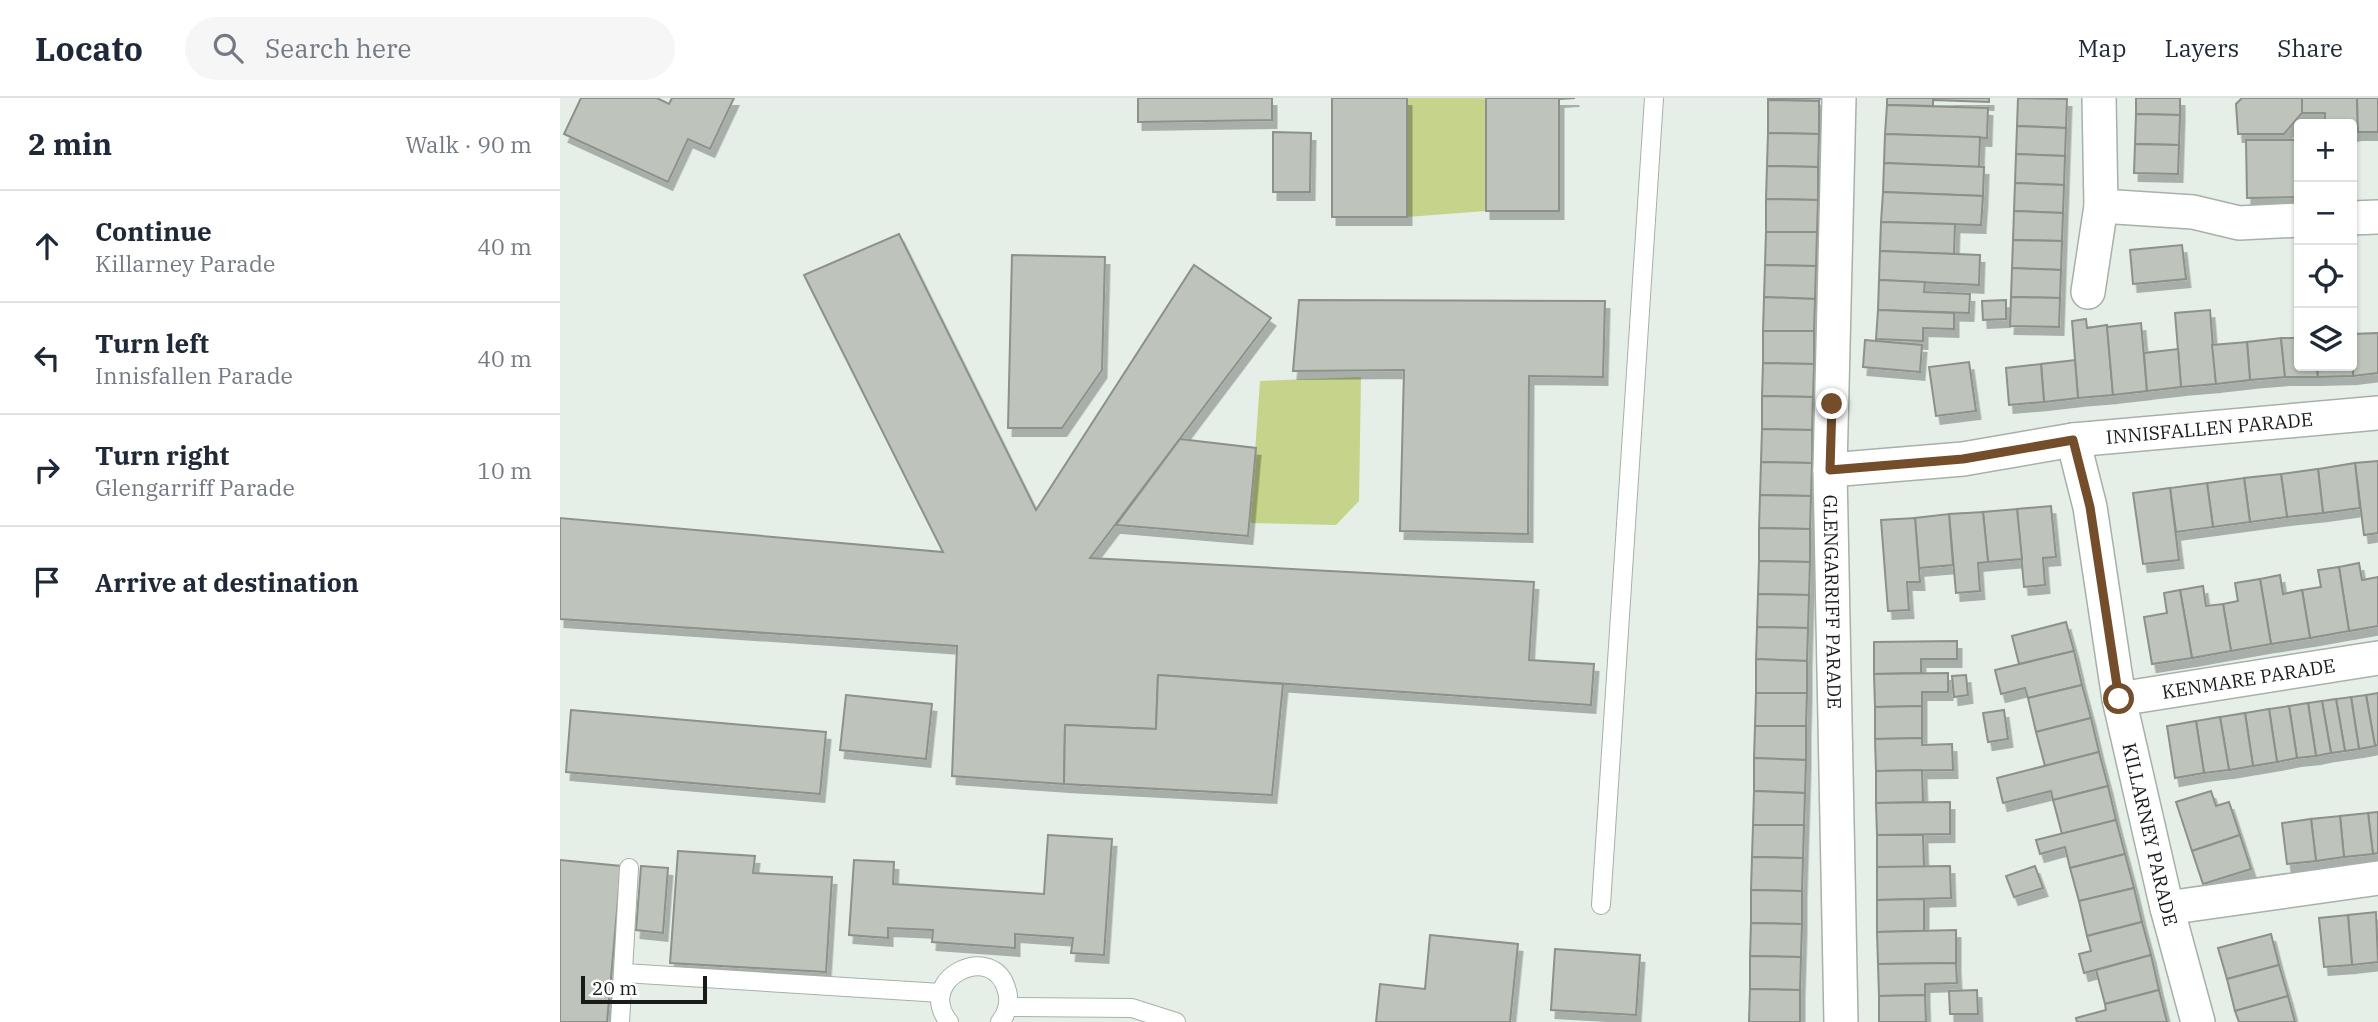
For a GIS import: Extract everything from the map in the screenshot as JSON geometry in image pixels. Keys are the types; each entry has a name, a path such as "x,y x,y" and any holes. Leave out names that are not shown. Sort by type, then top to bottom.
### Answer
{"street":[{"name":"GLENGARRIFF PARADE","path":"1839,98 1830,470 1841,1022"},
{"path":"2088,292 2101,206 2099,98"},
{"path":"2101,206 2193,212 2239,223 2294,220"},
{"path":"2357,218 2378,217"},
{"name":"INNISFALLEN PARADE","path":"1830,470 1963,459 2073,440 2378,414"},
{"name":"KILLARNEY PARADE","path":"2073,440 2090,507 2119,699 2167,908 2198,1022"},
{"name":"KENMARE PARADE","path":"2119,699 2378,658"},
{"path":"2167,908 2378,878"}],"lane":[{"path":"1601,905 1654,98"},
{"path":"620,1022 629,868"},
{"path":"949,1022 941,1005 941,993 951,975 971,966 991,970 1006,986 1004,1014 1132,1007 1176,1022"},
{"path":"624,973 941,993"}],"green space":[{"path":"1407,98 1486,98 1486,211 1407,217"},
{"path":"1361,377 1359,501 1336,525 1250,523 1260,381"}],"building":[{"path":"581,98 657,98 669,104 672,98 734,98 710,149 688,139 668,182 564,134"},
{"path":"1138,98 1272,98 1272,120 1138,122"},
{"path":"1332,98 1407,98 1407,217 1332,217"},
{"path":"1486,98 1575,98 1559,99 1559,211 1486,211"},
{"path":"1768,98 1820,98 1819,101"},
{"path":"1887,98 1989,98 1989,102 1933,100 1933,106 1887,105"},
{"path":"2018,98 2067,99 2066,128 2017,126"},
{"path":"2136,98 2180,98 2180,115 2136,114"},
{"path":"2242,98 2302,98 2302,113 2294,119 2284,134 2238,134 2236,104"},
{"path":"2302,98 2357,98 2358,132 2357,119 2325,119 2325,113 2302,113"},
{"path":"2357,98 2378,98 2378,132 2358,132"},
{"path":"1768,100 1819,101 1819,134 1768,133"},
{"path":"1887,105 1988,108 1987,138 1885,134"},
{"path":"2136,114 2180,115 2179,145 2135,144"},
{"path":"2017,126 2066,128 2065,156 2016,154"},
{"path":"1273,132 1311,133 1310,192 1273,192"},
{"path":"1768,133 1819,134 1818,167 1767,166"},
{"path":"1885,134 1980,137 1979,167 1884,163"},
{"path":"2246,140 2294,140 2294,197 2247,198"},
{"path":"2135,144 2179,145 2178,174 2134,173"},
{"path":"2016,154 2065,156 2064,185 2015,183"},
{"path":"1884,163 1984,167 1983,196 1883,192"},
{"path":"1767,166 1818,167 1818,200 1766,199"},
{"path":"2015,183 2064,185 2063,213 2014,211"},
{"path":"1883,192 1983,196 1981,225 1881,222"},
{"path":"1766,199 1818,200 1817,232 1766,232"},
{"path":"2014,211 2063,213 2062,241 2013,240"},
{"path":"1881,222 1955,224 1954,254 1880,251"},
{"path":"1766,232 1817,232 1816,266 1765,265"},
{"path":"899,234 1036,510 1194,265 1271,318 1090,558 1534,582 1529,660 1594,664 1591,705 1158,675 1156,729 1065,725 1064,784 952,776 957,646 560,619 560,518 943,552 804,275"},
{"path":"2013,240 2062,241 2061,270 2012,268"},
{"path":"2182,245 2186,279 2133,284 2130,250"},
{"path":"1880,251 1980,255 1979,285 1879,280"},
{"path":"1012,255 1105,257 1102,370 1062,428 1008,428"},
{"path":"1765,265 1816,266 1815,299 1764,297"},
{"path":"2012,268 2061,270 2060,298 2011,297"},
{"path":"1879,280 1925,282 1924,292 1970,294 1969,313 1878,310"},
{"path":"1764,297 1815,299 1814,331 1763,331"},
{"path":"2011,297 2060,298 2059,327 2010,326"},
{"path":"1299,300 1605,301 1603,377 1529,376 1528,534 1400,531 1404,370 1293,371"},
{"path":"2006,300 2006,319 1983,320 1982,301"},
{"path":"1878,310 1954,313 1954,329 1923,328 1923,341 1876,339"},
{"path":"2210,310 2216,384 2181,387 2175,313"},
{"path":"2086,319 2087,328 2107,325 2113,395 2078,398 2072,321"},
{"path":"2141,323 2147,391 2113,395 2107,327"},
{"path":"1763,331 1814,331 1814,364 1763,363"},
{"path":"2378,333 2378,373 2353,376 2353,371 2357,371 2357,334"},
{"path":"2281,338 2285,377 2250,380 2247,342"},
{"path":"2281,338 2294,338 2294,371 2317,371 2318,377 2285,377"},
{"path":"1865,340 1922,345 1920,372 1863,367"},
{"path":"2247,342 2250,380 2216,384 2212,345"},
{"path":"2178,349 2181,387 2147,391 2144,353"},
{"path":"2075,360 2078,398 2044,402 2041,364"},
{"path":"1969,362 1976,411 1936,416 1929,367"},
{"path":"1763,363 1814,364 1813,397 1762,396"},
{"path":"2041,364 2044,402 2009,405 2006,368"},
{"path":"2317,371 2353,371 2353,376 2318,377"},
{"path":"1762,396 1813,397 1812,430 1762,429"},
{"path":"1762,429 1812,430 1812,463 1761,462"},
{"path":"1180,439 1256,448 1248,536 1116,525"},
{"path":"2378,461 2378,533 2364,535 2355,463"},
{"path":"1761,462 1812,463 1811,496 1760,495"},
{"path":"2355,463 2360,508 2323,513 2318,469"},
{"path":"2318,469 2323,513 2287,517 2281,474"},
{"path":"2281,474 2287,517 2250,522 2244,478"},
{"path":"2244,478 2250,522 2213,527 2207,483"},
{"path":"2207,483 2213,527 2176,532 2170,488"},
{"path":"2170,488 2179,560 2143,564 2133,493"},
{"path":"1760,495 1811,496 1810,529 1759,528"},
{"path":"2051,506 2056,557 2043,558 2045,585 2024,587 2017,509"},
{"path":"2017,509 2022,559 1988,562 1983,512"},
{"path":"1983,512 1988,562 1978,563 1980,591 1956,593 1949,514"},
{"path":"1949,514 1953,565 1919,568 1915,518"},
{"path":"1915,518 1920,582 1907,582 1909,610 1888,611 1881,520"},
{"path":"1759,528 1810,529 1810,562 1759,561"},
{"path":"1759,561 1810,562 1809,595 1758,594"},
{"path":"2359,563 2362,580 2378,577 2378,626 2349,631 2339,567"},
{"path":"2339,567 2349,631 2310,638 2302,590 2321,587 2318,570"},
{"path":"2280,575 2283,594 2302,590 2310,638 2271,644 2260,579"},
{"path":"2260,579 2271,644 2231,651 2223,604 2238,601 2235,583"},
{"path":"2203,586 2206,606 2223,604 2231,651 2192,658 2180,590"},
{"path":"2180,590 2192,658 2152,664 2144,617 2167,613 2164,593"},
{"path":"1758,594 1809,595 1808,628 1757,627"},
{"path":"2066,622 2074,651 2019,664 2012,636"},
{"path":"1757,627 1808,628 1807,661 1756,659"},
{"path":"1957,641 1957,659 1921,659 1921,673 1874,674 1874,642"},
{"path":"2074,651 2082,685 2028,698 2025,688 2001,694 1995,670"},
{"path":"1756,659 1807,661 1807,693 1756,693"},
{"path":"1948,673 1948,692 1922,692 1922,706 1875,707 1874,674"},
{"path":"1158,675 1283,684 1272,795 1064,784 1065,725 1156,729"},
{"path":"1966,675 1968,695 1954,697 1952,676"},
{"path":"2082,685 2091,718 2036,732 2028,698"},
{"path":"1756,693 1807,693 1806,726 1755,726"},
{"path":"2378,693 2378,745 2375,746 2366,695"},
{"path":"846,695 932,704 926,759 840,750"},
{"path":"2366,695 2375,746 2359,749 2351,697"},
{"path":"2351,697 2359,749 2345,751 2336,699"},
{"path":"2336,699 2345,751 2331,753 2322,701"},
{"path":"2322,701 2331,753 2316,756 2308,703"},
{"path":"2308,703 2316,756 2297,758 2289,706"},
{"path":"1922,706 1922,738 1875,739 1875,707"},
{"path":"2289,706 2297,758 2277,762 2269,709"},
{"path":"2269,709 2277,762 2253,766 2245,713"},
{"path":"571,710 826,732 820,794 566,772"},
{"path":"2004,710 2008,739 1988,742 1983,713"},
{"path":"2245,713 2253,766 2229,770 2220,717"},
{"path":"2220,717 2229,770 2204,773 2196,721"},
{"path":"2091,718 2099,752 2045,766 2036,732"},
{"path":"2196,721 2204,773 2175,778 2167,726"},
{"path":"1755,726 1806,726 1806,760 1754,758"},
{"path":"1922,738 1922,745 1952,744 1953,770 1876,771 1875,739"},
{"path":"2099,752 2108,786 2053,800 2051,791 2003,803 1997,778"},
{"path":"1754,758 1806,760 1805,793 1754,791"},
{"path":"1922,770 1923,802 1876,803 1876,771"},
{"path":"2108,786 2116,820 2062,834 2053,800"},
{"path":"1754,791 1805,793 1804,825 1753,825"},
{"path":"2211,791 2216,806 2229,802 2240,835 2192,851 2176,802"},
{"path":"1950,802 1950,834 1877,835 1876,803"},
{"path":"2378,812 2378,853 2373,854 2368,813"},
{"path":"2368,813 2373,854 2344,857 2340,816"},
{"path":"2340,816 2344,857 2316,861 2311,819"},
{"path":"2311,819 2316,861 2287,864 2282,823"},
{"path":"2116,820 2125,854 2070,868 2065,847 2040,854 2036,840"},
{"path":"1753,825 1804,825 1803,858 1752,857"},
{"path":"1048,835 1112,839 1104,955 1071,953 1073,938 1015,934 1015,948 932,942 933,930 888,928 888,938 849,935 854,860 894,862 893,884 1044,894"},
{"path":"1877,835 1923,835 1924,867 1877,867"},
{"path":"2240,835 2251,869 2203,884 2192,851"},
{"path":"678,851 755,856 753,873 832,877 826,972 670,963"},
{"path":"2125,854 2134,888 2079,901 2070,868"},
{"path":"1752,857 1803,858 1802,891 1751,890"},
{"path":"560,860 621,866 607,1022 560,1022"},
{"path":"641,866 668,868 663,933 636,930"},
{"path":"1950,866 1951,898 1877,900 1877,867"},
{"path":"2035,866 2043,888 2014,897 2006,876"},
{"path":"2134,888 2142,922 2087,936 2079,901"},
{"path":"1751,890 1802,891 1802,924 1751,923"},
{"path":"1924,899 1924,931 1877,932 1877,900"},
{"path":"2376,912 2378,962 2352,965 2348,915"},
{"path":"2348,915 2352,965 2324,967 2319,918"},
{"path":"2142,922 2151,955 2084,973 2079,954 2091,951 2087,936"},
{"path":"1751,923 1802,924 1801,957 1750,956"},
{"path":"1956,930 1956,963 1878,964 1877,932"},
{"path":"2271,934 2279,965 2227,979 2218,948"},
{"path":"1430,935 1518,944 1510,1022 1376,1022 1380,984 1425,989"},
{"path":"1555,949 1640,955 1636,1015 1551,1010"},
{"path":"2151,955 2159,990 2105,1004 2096,970"},
{"path":"1750,956 1801,957 1800,990 1750,989"},
{"path":"1956,963 1957,983 1925,984 1925,995 1879,996 1878,964"},
{"path":"2279,965 2288,996 2235,1011 2227,979"},
{"path":"1750,989 1800,990 1800,1022 1749,1022"},
{"path":"1977,990 1978,1014 1950,1014 1949,991"},
{"path":"2159,990 2167,1022 2077,1022 2076,1018 2106,1010 2105,1004"},
{"path":"1925,995 1926,1022 1879,1022 1879,996"},
{"path":"2288,996 2295,1022 2239,1022 2235,1011"}],"route":[{"path":"1832,404 1830,470 1963,459 2073,440 2090,507 2119,699"}]}
